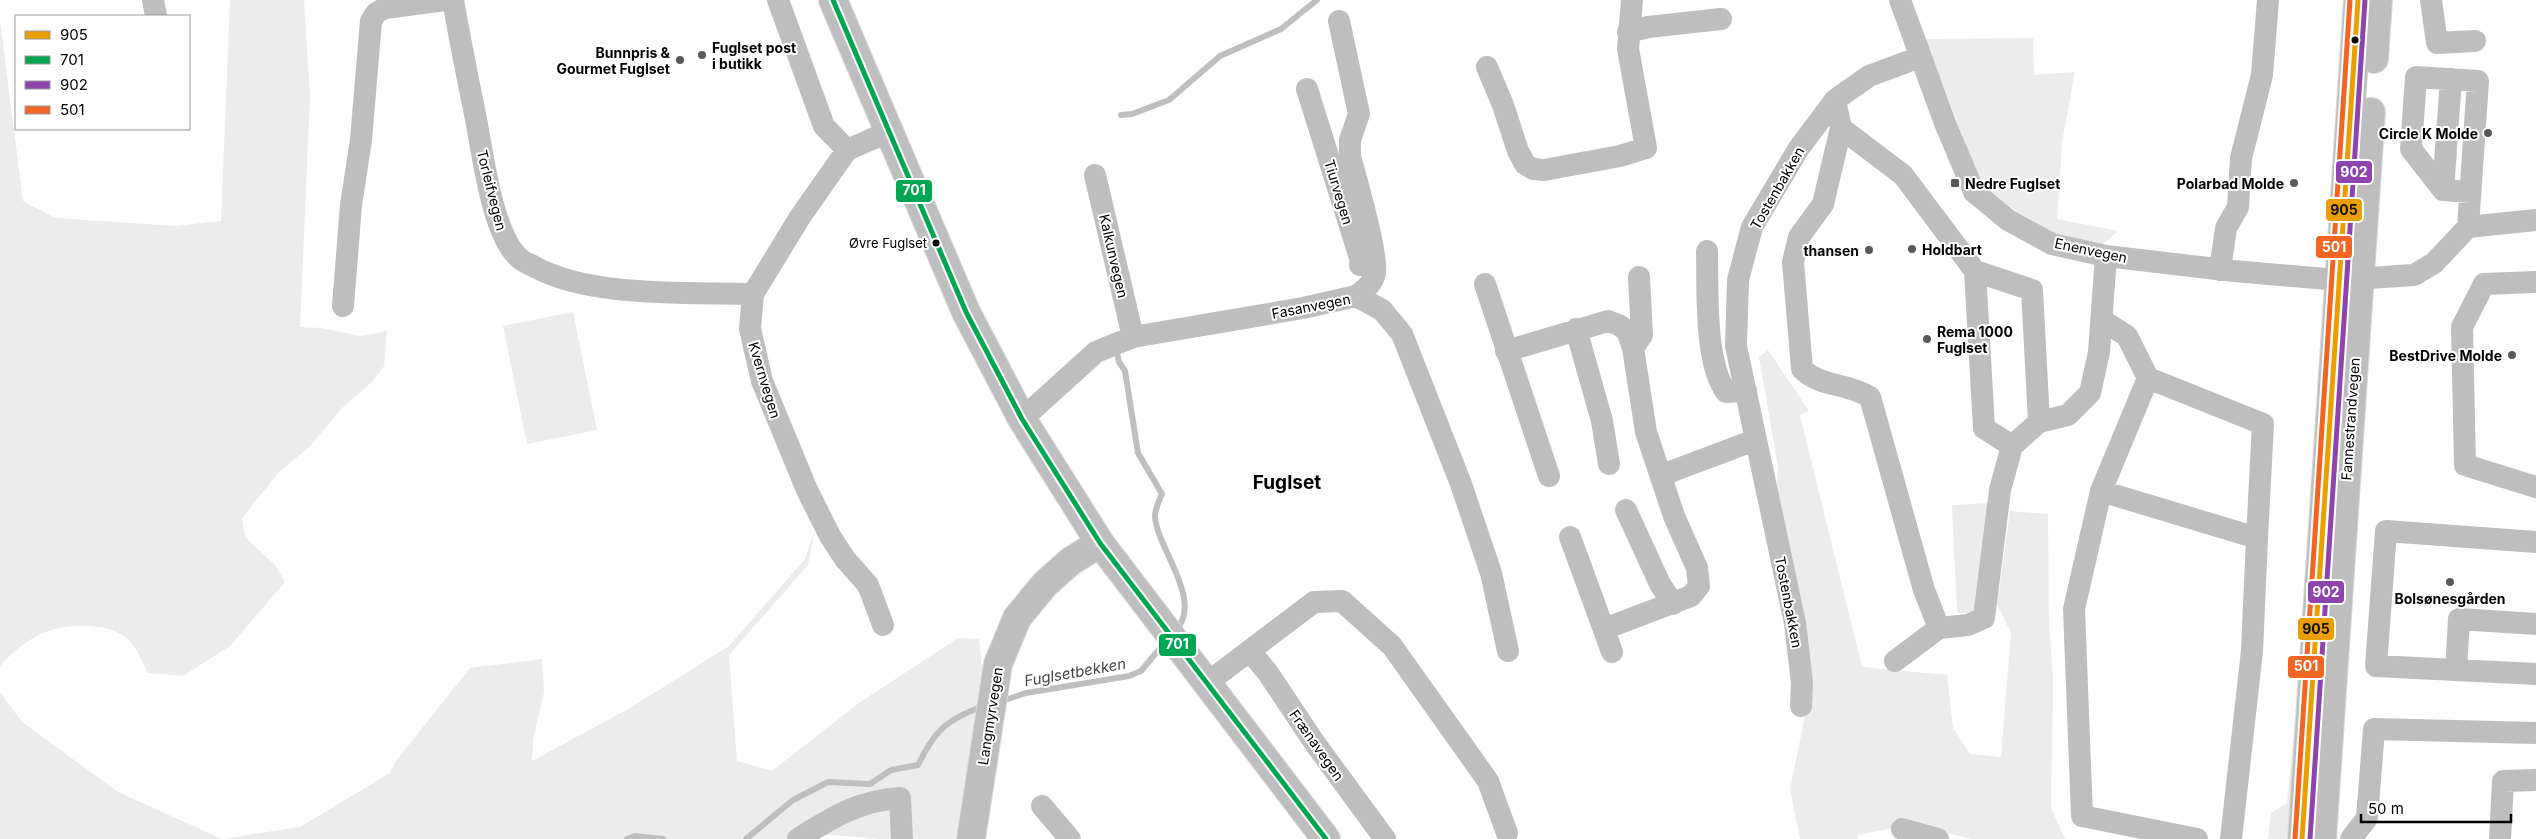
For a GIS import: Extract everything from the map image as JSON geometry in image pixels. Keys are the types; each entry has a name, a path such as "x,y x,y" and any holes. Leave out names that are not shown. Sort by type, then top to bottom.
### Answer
{"main road":[{"path":"833,0 966,312 1022,419 1100,544 1326,839"},
{"name":"Fannestrandvegen","path":"2322,839 2349,280 2358,0"},
{"name":"Fannestrandvegen","path":"2302,839 2349,280 2378,0"},
{"name":"Langmyrvegen","path":"971,839 998,664 1017,618 1045,584 1071,561 1100,544"}],"street":[{"path":"153,0 156,15"},
{"path":"343,306 371,21 376,12 385,8 445,0"},
{"name":"Torleifvegen","path":"453,0 483,156 497,217 506,244 518,258 569,282 588,286 670,292 753,294"},
{"path":"778,0 824,126 847,150"},
{"path":"1487,67 1503,105 1518,150 1525,164 1533,169 1544,170 1620,156 1646,148 1628,49 1632,0"},
{"name":"Enenvegen","path":"1900,0 1920,57 1974,192 2008,220 2052,244 2106,256 2220,270 2349,280 2414,275 2434,263 2468,228"},
{"path":"2220,270 2226,228 2238,207 2241,158 2262,75 2268,0"},
{"path":"2431,0 2437,44 2475,41"},
{"path":"1628,32 1648,27 1721,19"},
{"path":"1339,20 1359,114 1350,140 1350,156 1373,255 1375,273 1369,286 1356,296"},
{"name":"Tostenbakken","path":"1801,706 1802,683 1795,624 1736,346 1738,280 1752,228 1798,148 1836,100 1869,76 1920,57"},
{"path":"2470,192 2443,190 2411,149 2416,77 2478,81 2468,228 2536,220"},
{"path":"2443,190 2451,79"},
{"name":"Tiurvegen","path":"1307,89 1360,261 1356,296"},
{"path":"1836,100 1841,128 1823,204 1799,237 1793,262 1802,369 1813,379 1858,389 1870,397 1924,590 1939,628"},
{"path":"1841,128 1903,175 1975,271 1984,428 2012,446"},
{"path":"753,294 800,217 847,150 888,132"},
{"name":"Kalkunvegen","path":"1094,175 1132,337"},
{"path":"1707,252 1709,312 1717,374 1726,392 1746,391"},
{"path":"1895,661 1939,628 1968,624 1984,618 2000,490 2012,446 2039,422 2068,415 2090,393 2099,352 2106,256"},
{"path":"1975,271 2032,290 2039,422"},
{"path":"1633,348 1642,335 1639,278"},
{"path":"2536,282 2484,284 2462,327 2465,465 2536,488"},
{"path":"1485,284 1549,476"},
{"name":"Kvernvegen","path":"753,294 752,336 762,381 787,445 830,536 845,559 868,584 883,625"},
{"name":"Fasanvegen","path":"1022,419 1096,352 1132,337 1303,308 1356,296 1382,310 1402,334 1464,493 1491,573 1508,652"},
{"path":"2102,320 2127,336 2148,378 2263,424 2252,651 2231,839"},
{"path":"1506,350 1608,321 1619,325 1627,331 1633,348 1646,432 1662,475 1674,516 1697,568 1699,586 1691,596 1604,629"},
{"path":"1576,329 1602,421 1609,464"},
{"path":"2148,378 2101,492 2074,609 2082,816 2198,839"},
{"path":"1662,475 1755,440"},
{"path":"2101,492 2257,538"},
{"path":"1626,510 1660,584 1673,604"},
{"path":"2536,542 2386,531 2376,666 2536,674"},
{"path":"1570,537 1612,652"},
{"path":"1207,683 1314,602 1342,601 1392,646 1398,654 1488,781 1507,833"},
{"path":"2456,670 2459,619 2536,624"},
{"name":"Frænavegen","path":"1250,651 1268,673 1314,742 1385,839"},
{"path":"2351,839 2367,818 2374,729 2536,733"},
{"path":"2500,839 2503,781 2536,780"},
{"path":"798,839 852,807 883,799 900,798 902,839"},
{"path":"1042,806 1070,839"},
{"path":"1902,829 1938,839"}],"shaded area":[{"path":"230,0 304,0 310,96 300,327 321,328 360,336 387,331 384,366 373,381 342,408 309,447 279,472 242,518 245,537 275,565 285,582 230,646 183,676 148,673 136,649 121,634 112,630 88,626 62,627 50,630 29,641 0,666 0,20 23,201 55,218 175,226 221,221"},
{"path":"2033,38 2034,75 2075,72 2062,142 2057,219 2118,231 2102,245 2054,233 2013,209 1982,185 1925,39"},
{"path":"573,312 597,430 527,444 503,326"},
{"path":"1768,350 1809,411 1800,415 1862,667 1947,675 1953,728 1970,754 2001,757 2011,633 1997,605 2010,511 2048,514 2049,624 2053,680 2051,808 2065,839 1971,839 1912,824 1858,835 1858,839 1800,839 1790,789 1805,716 1775,507 1778,467 1759,357"},
{"path":"1991,503 1978,605 1972,613 1957,613 1952,505"},
{"path":"815,529 808,565 729,655 737,761 772,771 859,703 958,638 979,639 990,744 973,839 878,839 809,833 790,839 222,839 300,827 390,773 396,761 470,668 542,659 544,692 533,740 532,761 630,708 729,646 805,559"},
{"path":"0,692 22,722 118,792 222,839 0,839"},
{"path":"2297,703 2302,703 2294,839 2268,839 2271,813 2287,803"}],"waterway":[{"name":"Fuglsetbekken","path":"1121,115 1132,114 1169,100 1220,56 1281,29 1317,0"},
{"name":"Fuglsetbekken","path":"1117,352 1119,362 1125,371 1138,453 1162,494 1155,513 1157,529 1182,589 1185,604 1183,618 1176,630"},
{"name":"Fuglsetbekken","path":"999,702 1026,693 1129,676 1141,671 1166,641"},
{"name":"Fuglsetbekken","path":"746,839 793,800 828,782 870,784 891,770 918,765 930,743 944,727 960,716 984,706"},
{"name":"Fuglsetbekken","path":"627,839 635,836 663,839"}],"transit line":[{"name":"701","path":"833,0 966,312 1022,419 1100,543 1326,839"},
{"name":"501","path":"2295,839 2350,0"},
{"name":"905","path":"2302,839 2358,0"},
{"name":"902","path":"2310,839 2365,0"}],"place":[{"name":"Fuglset post i butikk","path":"702,55"},
{"name":"Bunnpris & Gourmet Fuglset","path":"680,60"},
{"name":"Circle K Molde","path":"2488,133"},
{"name":"Nedre Fuglset","path":"1955,183"},
{"name":"Polarbad Molde","path":"2294,183"},
{"name":"Øvre Fuglset","path":"936,243"},
{"name":"Holdbart","path":"1912,249"},
{"name":"thansen","path":"1869,250"},
{"name":"Rema 1000 Fuglset","path":"1927,339"},
{"name":"BestDrive Molde","path":"2512,355"},
{"name":"Bolsønesgården","path":"2450,582"}],"district":[{"name":"Fuglset","path":"1287,482"}]}
